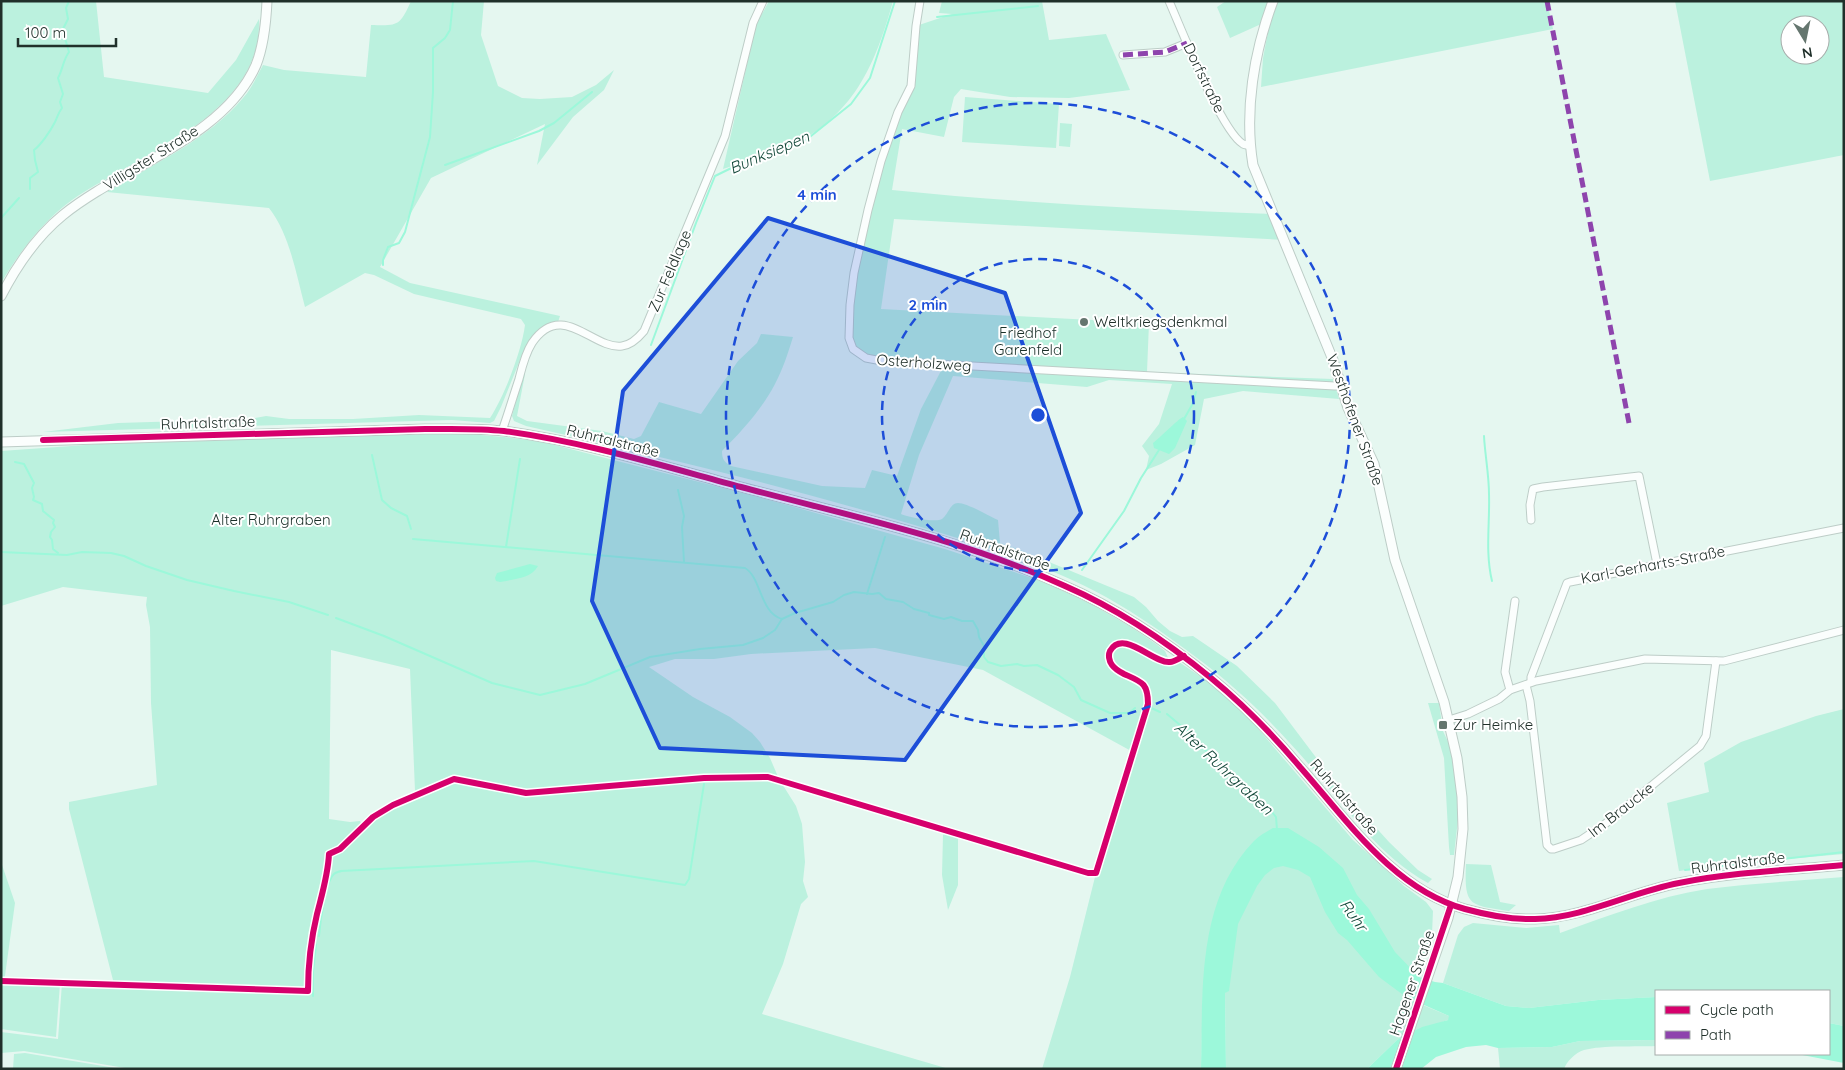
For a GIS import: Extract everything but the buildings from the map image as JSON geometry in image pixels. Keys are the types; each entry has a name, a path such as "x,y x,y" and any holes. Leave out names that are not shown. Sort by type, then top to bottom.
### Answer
{"main road":[{"name":"Villigster Straße","path":"1,296 23,260 48,228 62,215 88,197 194,133 212,121 228,106 248,80 256,65 263,37 267,1"},
{"name":"Westhofener Straße","path":"1273,1 1264,25 1251,100 1250,146 1253,165 1320,328 1350,413 1374,464 1397,565 1449,720 1457,758 1462,797 1463,830 1458,877 1451,905"},
{"name":"Ruhrtalstraße","path":"4,440 406,429 502,431 576,444 897,528 988,556 1068,586 1148,631 1184,656 1214,680 1265,727 1362,839 1380,857 1405,878 1432,896 1451,905 1509,918 1545,919 1570,914 1683,882 1740,874 1844,865"},
{"name":"Hagener Straße","path":"1396,1069 1451,905"}],"street":[{"name":"Zur Feldlage","path":"502,431 527,352 541,333 550,328 566,325 606,342 622,346 635,340 644,331 725,136 753,23 763,1"},
{"name":"Osterholzweg","path":"920,1 911,86 898,112 881,161 854,273 849,325 849,338 853,349 866,358 882,361 1335,386 1340,384"},
{"name":"Dorfstraße","path":"1169,1 1226,124 1242,144 1250,146"},
{"path":"1123,56 1165,52 1187,43"},
{"path":"1531,520 1530,506 1533,489 1543,486 1639,476 1657,564"},
{"name":"Karl-Gerharts-Straße","path":"1528,683 1567,583 1844,528"},
{"path":"1510,690 1505,672 1515,601"},
{"path":"1449,720 1475,711 1499,699 1510,690 1528,683 1645,659 1716,661 1733,659 1844,630"},
{"name":"Im Braucke","path":"1528,683 1547,845 1554,849 1581,840 1606,824 1704,741 1716,661"}],"highlighted area":[{"path":"768,218 1005,293 1081,513 905,760 660,748 592,601 623,391"}],"green space":[{"path":"1,1 96,1 104,77 208,93 236,60 259,19 255,52 241,81 219,107 191,129 161,148 72,200 41,227 1,283"},
{"path":"411,1 484,1 481,35 498,86 522,98 572,97 596,85 614,70 604,90 573,117 537,165 545,124 431,178 380,267 410,283 560,316 558,322 544,328 522,355 494,421 490,423 452,420 43,432 118,423 250,419 266,416 289,419 353,419 419,415 490,418 501,398 516,360 525,325 521,319 414,294 374,275 365,273 305,307 287,242 269,208 107,192 197,139 229,113 246,94 263,65 284,70 366,77 371,25 397,23 401,20"},
{"path":"769,1 893,1 877,51 867,72 841,110 803,140 778,152 723,169 756,25"},
{"name":"Friedhof Garenfeld","path":"942,1 1042,1 1049,40 1106,34 1130,90 1069,98 1010,97 961,89 954,97 944,137 902,129 892,190 1082,205 1273,214 1285,240 894,219 881,309 1149,323 1147,372 1333,379 1339,399 1243,391 1204,399 1195,445 1146,470 1149,456 1142,446 1159,424 1172,384 1109,380 1087,387 953,376 919,455 901,514 922,519 939,520 955,504 958,503 972,507 998,520 1000,543 1134,597 1170,631 1182,637 1193,636 1237,666 1275,703 1333,780 1389,842 1418,870 1432,879 1428,883 1381,848 1289,742 1230,684 1153,626 1083,585 1060,574 1011,556 863,510 623,448 526,426 514,421 512,416 523,373 525,374 517,416 527,421 602,431 634,439 641,436 659,402 701,414 738,361 757,343 761,334 793,337 783,367 770,393 737,436 722,451 725,462 731,466 822,486 865,488 872,470 897,476 921,409 944,365 882,361 853,349 849,325 868,210 911,86 916,26 952,14 939,13"},
{"path":"1226,1 1547,1 1553,29 1261,87 1263,58 1269,27 1259,25 1230,38 1217,7"},
{"path":"1675,1 1844,1 1844,155 1710,181"},
{"path":"965,97 1059,104 1056,148 962,142"},
{"path":"1060,123 1072,124 1070,147 1059,146"},
{"path":"428,432 434,434 457,433 543,442 762,498 945,549 1044,582 1091,604 1156,644 1165,651 1170,662 1179,662 1207,681 1243,711 1353,840 1404,886 1426,902 1433,911 1432,934 1411,1000 1449,1016 1450,1019 1397,1040 1367,1069 1226,1069 1225,993 1233,958 1203,991 1201,1069 1042,1069 1070,977 1096,873 1133,752 983,670 875,648 751,654 714,659 675,659 649,667 693,697 730,717 752,733 770,758 779,779 796,806 802,824 805,862 803,881 808,897 801,904 783,964 762,1014 949,1069 131,1069 24,1051 1,1053 1,1032 58,1039 62,983 114,984 69,809 69,802 157,785 151,703 150,627 146,605 147,597 63,587 1,606 1,451 128,442 207,441 339,435 416,435","holes":["331,650 410,669 415,791 455,775 527,789 704,774 704,778 526,793 454,779 393,805 373,817 363,827 360,821 350,822 329,819"]},
{"path":"1428,703 1439,703 1443,731 1450,746 1457,787 1458,819 1454,855 1450,855 1449,847 1444,758"},
{"path":"1844,709 1844,854 1719,865 1679,871 1667,803 1709,792 1704,763 1741,742 1816,716"},
{"path":"946,831 958,834 958,885 948,910 942,875 943,835"},
{"path":"1,862 15,903 4,983 60,984 56,1037 1,1029"},
{"path":"1466,864 1491,865 1500,902 1516,905 1509,911 1478,905 1472,901 1466,889"},
{"path":"1844,877 1844,1026 1830,1023 1830,990 1655,990 1655,997 1598,1000 1529,1008 1506,1006 1443,983 1458,935 1464,927 1473,923 1526,928 1559,925 1560,933 1669,897 1688,892 1741,885"},
{"path":"1655,1040 1655,1046 1592,1048 1584,1050 1577,1053 1564,1069 1500,1069 1498,1048 1552,1047 1580,1041"},
{"path":"25,1053 121,1069 13,1069 14,1054"}],"water":[{"path":"1183,417 1187,421 1175,448 1169,454 1154,448 1153,443"},
{"path":"530,564 538,566 531,574 516,579 496,581 497,573"},
{"name":"Ruhr","path":"1273,828 1288,828 1319,847 1343,868 1357,895 1369,909 1395,952 1419,977 1443,983 1506,1006 1529,1008 1598,1000 1655,997 1655,1040 1580,1041 1552,1047 1498,1048 1486,1045 1466,1047 1436,1057 1421,1069 1367,1069 1397,1040 1422,1027 1448,1020 1449,1016 1406,997 1379,977 1347,940 1338,933 1325,912 1310,877 1298,870 1283,866 1274,868 1265,875 1257,886 1238,924 1229,991 1225,993 1226,1069 1201,1069 1203,979 1212,919 1222,891 1235,865 1260,836"},
{"path":"1830,1023 1844,1026 1844,1063 1802,1055 1830,1055"}],"waterway":[{"path":"30,189 30,178 38,172 34,150 40,145 62,108 60,102 63,94 58,78 69,52 64,35 61,33 68,19 66,8 69,1"},
{"path":"383,265 388,247 399,243 405,232 430,137 433,48 445,38 450,30 453,1"},
{"name":"Bunksiepen","path":"651,345 715,176 754,157 806,140 851,104 870,78 895,1"},
{"path":"937,17 1038,6"},
{"path":"445,165 539,131 554,123 592,92"},
{"path":"1,218 19,198"},
{"path":"1184,419 1192,405 1196,392"},
{"path":"1484,436 1489,487 1488,538 1492,581"},
{"path":"1082,570 1124,511 1141,478 1159,450"},
{"path":"372,455 382,500 391,508 407,516 411,529"},
{"path":"506,547 520,459"},
{"path":"15,462 24,464 34,483 32,488 33,500 42,504 43,511 54,520 55,527 50,537 53,549 58,553"},
{"path":"678,490 684,516 682,527 684,562"},
{"path":"867,594 885,537"},
{"path":"413,539 745,568 754,579 769,610 782,619"},
{"name":"Alter Ruhrgraben","path":"1,552 67,555 82,552 111,553 124,556 146,566 187,580 289,602 328,615"},
{"name":"Alter Ruhrgraben","path":"336,618 384,636 492,683 540,695 585,684 650,657 700,649 743,645 763,638 775,630 782,619 795,613 833,602 844,595 854,592 879,593 886,599 903,602 914,609 929,613 929,615 944,619 951,617 962,621 973,621 984,646 984,657 988,662 1001,666 1017,664 1024,666 1037,665 1058,675 1074,687 1081,700 1110,713 1129,713 1135,708"},
{"name":"Alter Ruhrgraben","path":"1149,707 1160,712"},
{"name":"Alter Ruhrgraben","path":"1167,714 1193,736 1209,754 1272,812 1276,817 1277,830"},
{"path":"319,936 328,885 334,874 341,871 534,861 685,885 689,879 704,784"},
{"path":"1685,870 1844,852"},
{"path":"313,996 316,945"}],"marked path":[{"path":"1547,1 1629,423"},
{"path":"1123,55 1165,52 1187,43"}],"cycle path":[{"path":"43,440 425,429 504,431 564,441 624,455 905,530 986,555 1026,569 1085,595 1141,627 1177,652 1223,688 1258,721 1290,755 1354,830 1394,869 1415,886 1439,899 1465,909 1517,919 1553,918 1589,910 1661,887 1699,879 1844,865"},
{"path":"1,981 308,991 312,942 329,854 340,849 373,817 393,805 454,779 526,793 704,778 768,777 1088,873 1096,873 1148,704 1147,692 1143,684 1113,666 1109,658 1110,651 1116,645 1123,643 1163,661 1172,662 1184,656"},
{"path":"1396,1069 1451,905"}],"place":[{"name":"Weltkriegsdenkmal","path":"1084,322"},
{"name":"Zur Heimke","path":"1443,725"}]}
